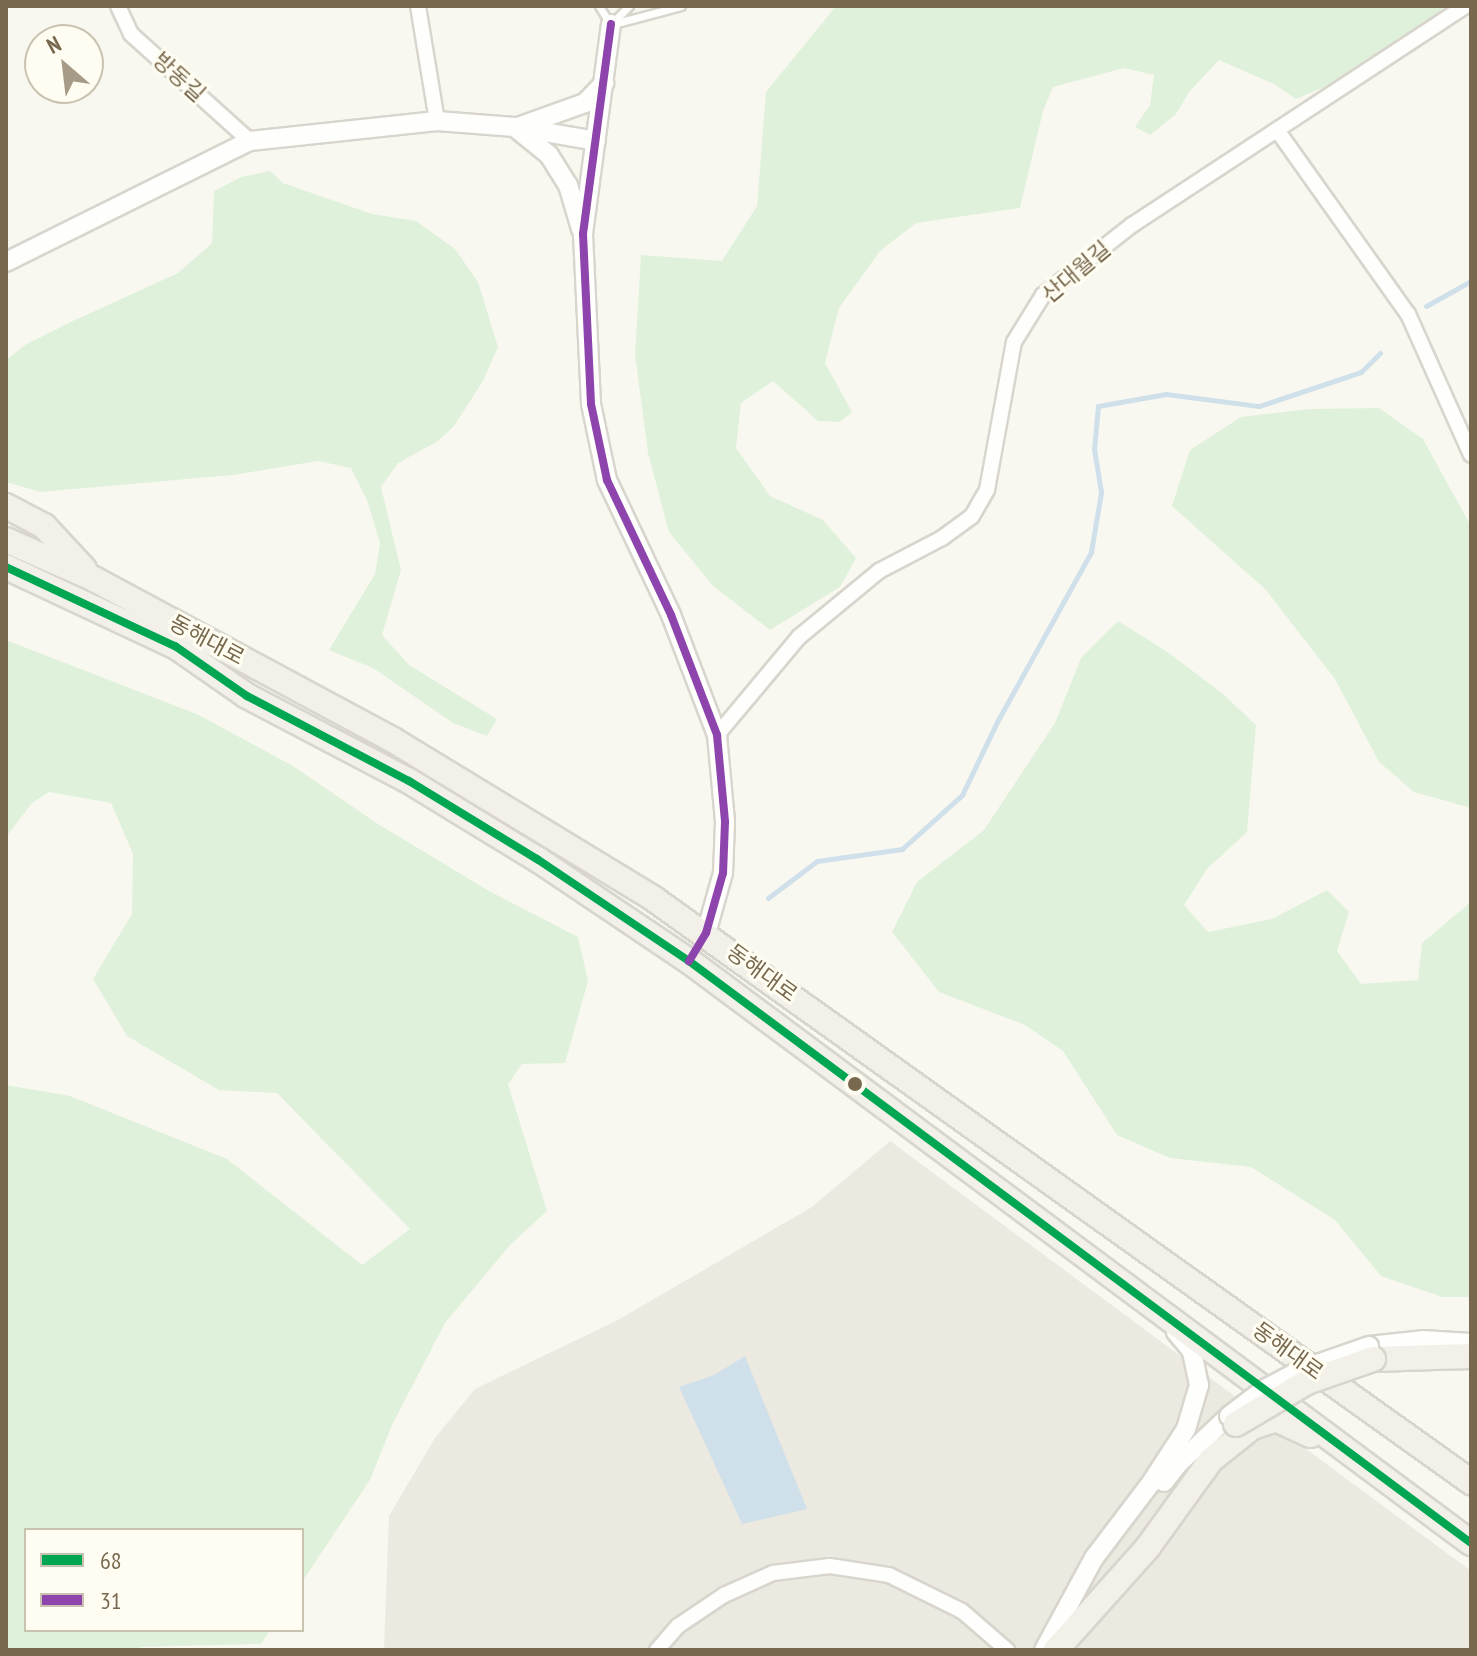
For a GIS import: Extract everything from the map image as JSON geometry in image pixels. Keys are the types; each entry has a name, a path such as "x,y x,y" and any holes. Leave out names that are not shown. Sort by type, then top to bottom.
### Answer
{"highway":[{"path":"6,506 44,526 94,579"},
{"name":"동해대로","path":"6,540 94,579 393,740 706,933 1471,1482"},
{"name":"동해대로","path":"6,567 175,646 247,696 409,781 537,859 689,961 1077,1247 1466,1540"},
{"path":"6,583 123,634 247,696"},
{"path":"689,961 706,933"},
{"path":"1055,1650 1142,1527 1232,1420 1371,1353 1471,1356"},
{"path":"1055,1650 1148,1547 1211,1460 1252,1427 1276,1419 1300,1427 1466,1540"}],"street":[{"name":"방동길","path":"118,6 131,34 250,141"},
{"path":"418,6 437,121"},
{"name":"산대월길","path":"717,735 799,637 879,571 942,538 972,516 987,490 1014,342 1043,295 1132,225 1465,6"},
{"path":"611,24 583,234 591,404 607,480 671,615 717,735 725,822 723,873 706,933"},
{"path":"515,127 585,103 604,83"},
{"path":"6,262 250,141 437,121 515,127 596,141"},
{"path":"515,127 549,155 568,185 583,234"},
{"path":"1277,130 1408,314 1471,455"},
{"path":"1044,1650 1094,1558 1151,1483 1186,1429 1199,1385 1192,1351 1168,1322 1077,1247"},
{"path":"1371,1353 1423,1340 1471,1343"},
{"path":"1044,1650 1178,1464 1232,1420"},
{"path":"657,1650 678,1626 724,1595 773,1573 830,1566 889,1575 962,1611 1007,1650"}],"lane":[{"path":"599,6 611,24"},
{"path":"611,24 629,6"},
{"path":"611,24 681,6"}],"shaded area":[{"path":"890,1141 1471,1571 1471,1650 384,1650 389,1516 435,1438 475,1389 618,1320 812,1207"},
{"path":"745,1356 807,1509 742,1524 679,1387 714,1375"}],"green space":[{"path":"836,6 1454,6 1431,24 1370,57 1334,83 1296,99 1274,84 1219,60 1189,92 1176,114 1150,135 1135,127 1150,105 1154,75 1124,68 1053,87 1043,111 1020,208 916,223 880,251 839,308 825,363 852,412 840,422 818,421 773,381 741,403 736,448 770,496 823,520 856,558 840,587 770,630 713,586 669,532 648,453 635,354 641,255 722,261 757,206 766,92"},
{"path":"270,171 283,183 372,214 416,221 455,249 478,282 498,347 483,381 454,426 438,441 398,463 381,487 401,570 382,635 409,665 497,719 487,736 453,723 373,668 329,650 375,574 380,543 367,500 351,468 318,461 233,475 40,492 6,482 6,360 25,345 178,273 212,243 214,191 241,177"},
{"path":"1379,408 1423,439 1471,526 1471,808 1414,792 1379,762 1335,679 1266,590 1172,506 1190,450 1241,417 1309,409"},
{"path":"1118,621 1169,653 1223,694 1256,725 1247,832 1207,869 1184,905 1208,932 1272,919 1327,890 1349,912 1337,951 1361,984 1418,980 1422,943 1471,902 1471,1297 1442,1297 1381,1276 1335,1220 1251,1167 1170,1158 1117,1135 1063,1051 1025,1025 939,992 892,932 917,882 984,830 1055,723 1081,658"},
{"path":"6,640 199,715 293,766 378,824 489,891 578,937 588,981 565,1063 522,1064 508,1084 547,1211 511,1244 445,1323 392,1425 370,1480 304,1579 304,1528 24,1528 24,1632 269,1632 261,1644 140,1647 141,1650 6,1650 6,1085 70,1096 227,1159 362,1265 410,1229 277,1093 219,1090 127,1036 93,979 132,914 133,854 111,803 49,792 32,803 6,837"}],"waterway":[{"path":"1426,306 1471,281"},
{"path":"768,898 817,861 902,849 962,795 998,720 1091,552 1101,492 1094,449 1098,406 1166,394 1259,406 1361,372 1380,353"}],"transit line":[{"name":"31","path":"611,24 583,234 591,404 607,480 671,615 717,735 725,822 723,873 706,933 689,961"},
{"name":"68","path":"6,567 175,646 247,696 409,781 537,859 689,961 1471,1543"}]}
